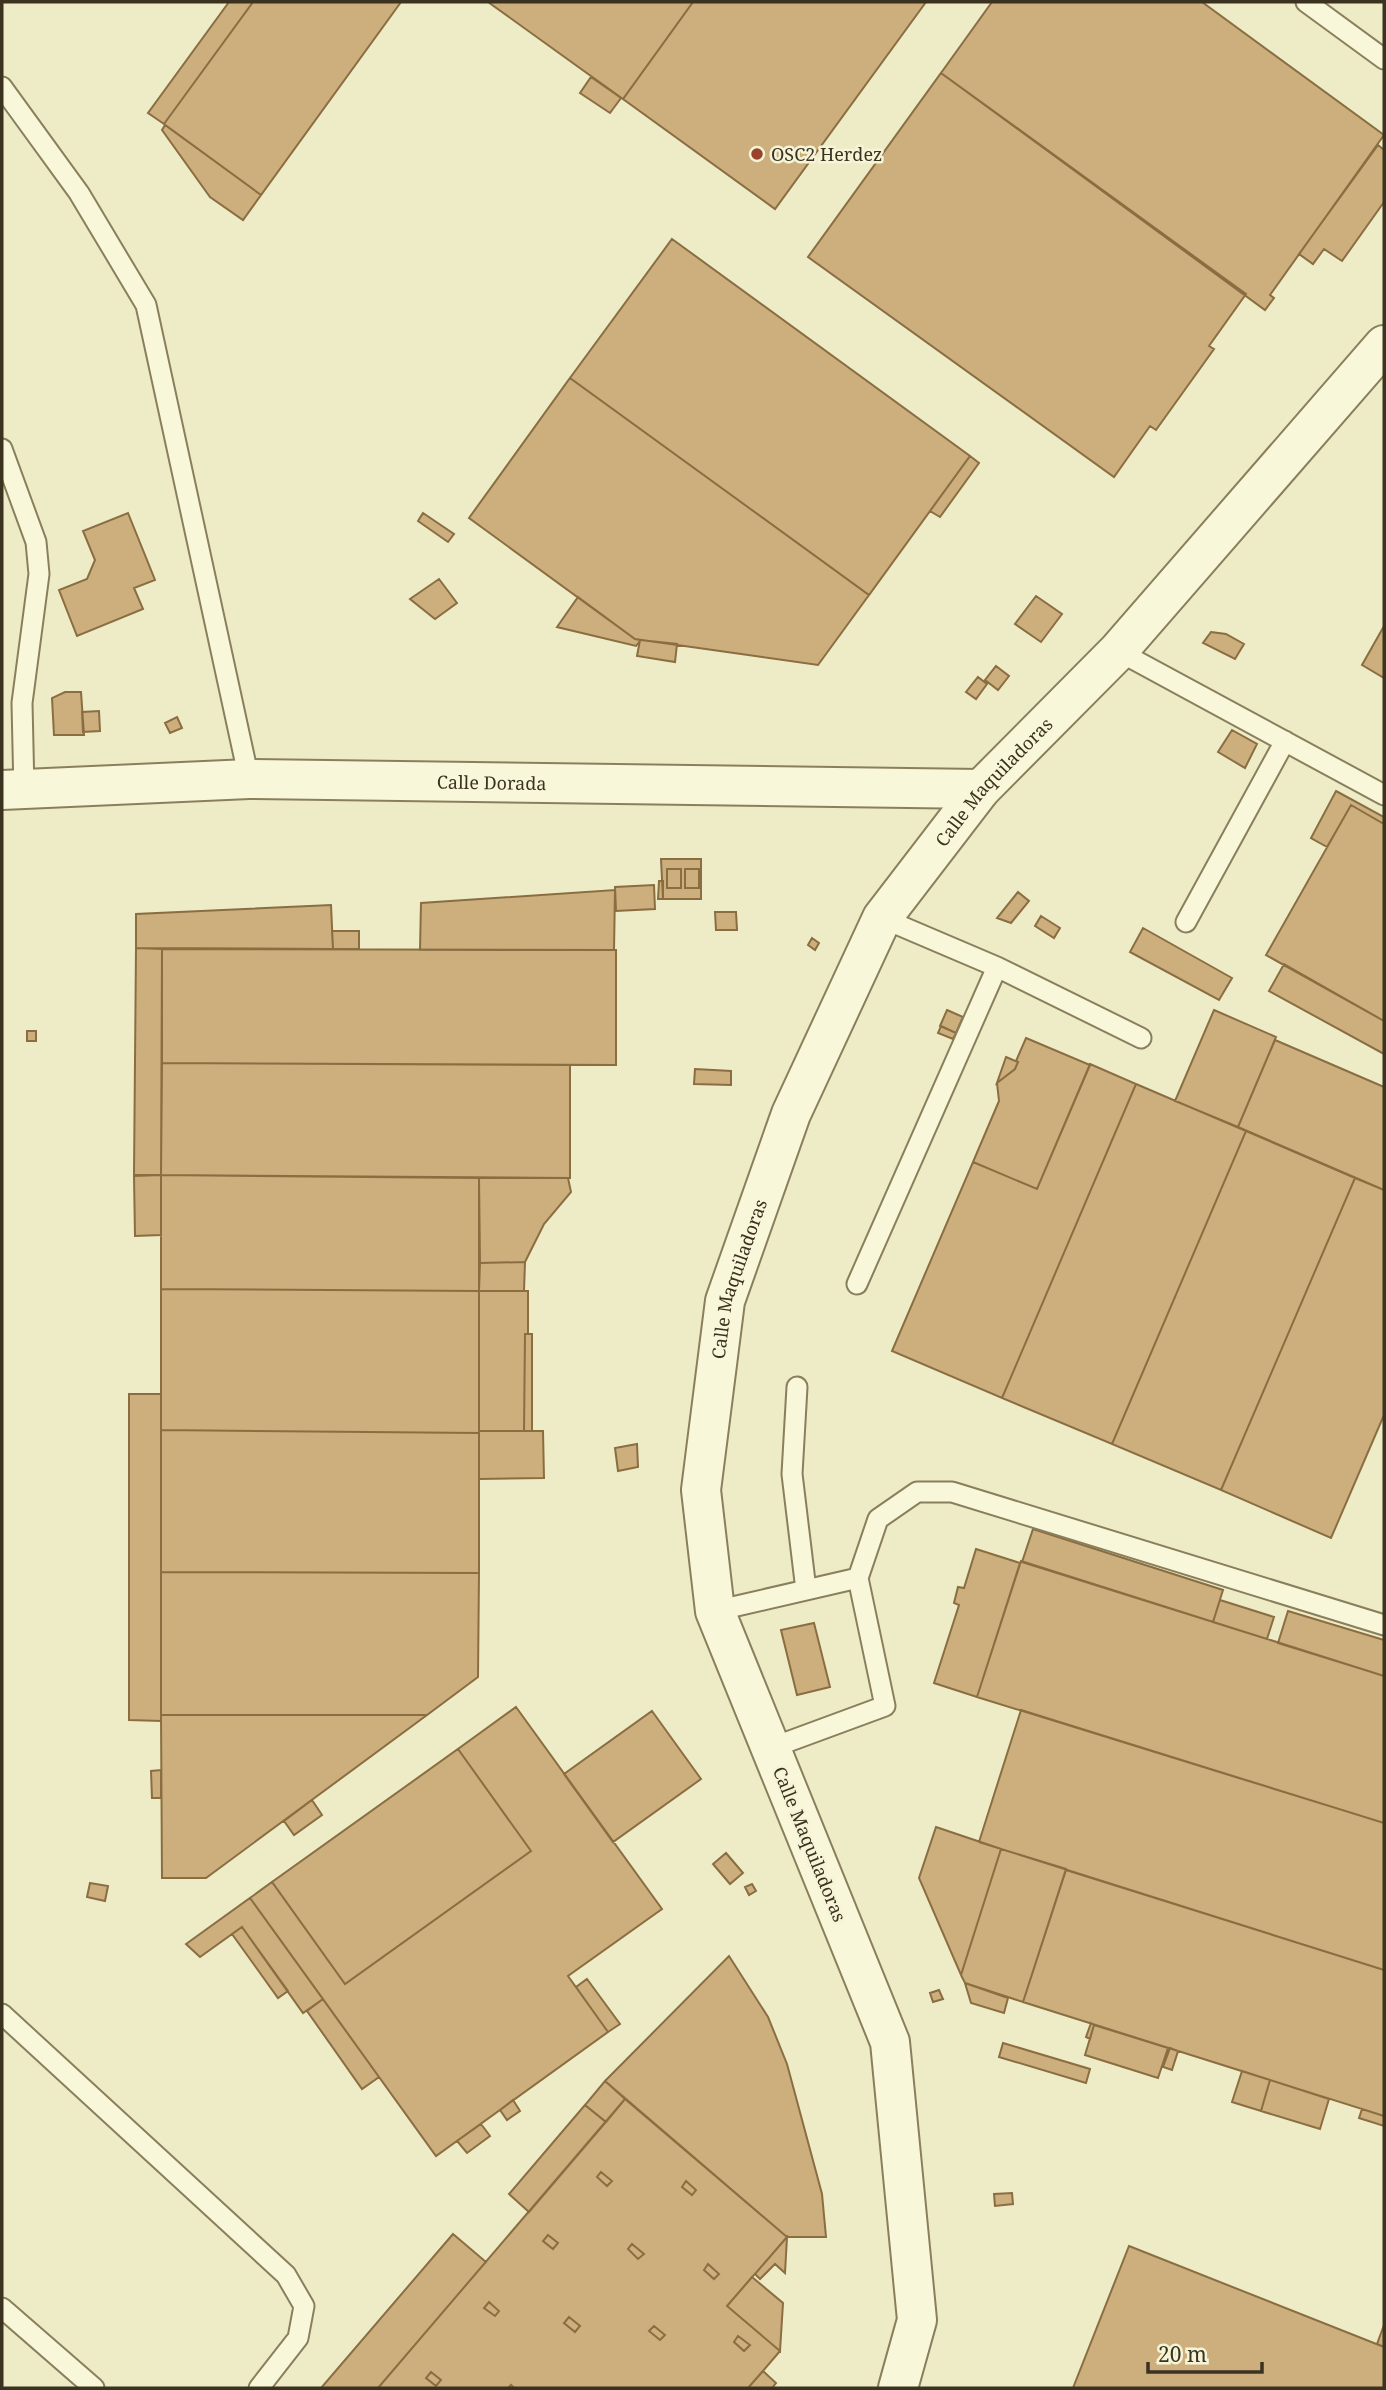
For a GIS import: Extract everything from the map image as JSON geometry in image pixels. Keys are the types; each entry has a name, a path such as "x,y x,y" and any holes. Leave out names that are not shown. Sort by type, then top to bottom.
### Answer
{"street":[{"name":"Calle Maquiladoras","path":"898,2388 917,2320 890,2042 715,1611 701,1490 725,1301 791,1114 882,918 981,789 1118,650 1384,345"},
{"name":"Calle Dorada","path":"13,791 250,779 981,789"}],"lane":[{"path":"1306,2 1384,59"},
{"path":"2,87 79,193 146,305 250,779"},
{"path":"2,449 36,542 38,574 13,791"},
{"path":"1118,650 1384,795"},
{"path":"1186,922 1285,741"},
{"path":"882,918 997,967 1142,1038"},
{"path":"857,1284 997,967"},
{"path":"797,1387 792,1474 806,1590"},
{"path":"771,1748 885,1706 858,1578 878,1519 917,1492 952,1492 1384,1625"},
{"path":"715,1611 858,1578"},
{"path":"2,2014 286,2275 304,2306 298,2338 259,2388"},
{"path":"2,2308 94,2388"}],"building":[{"path":"229,2 253,2 164,124 148,113"},
{"path":"253,2 401,2 261,195 164,124"},
{"path":"488,2 693,2 623,99"},
{"name":"OSC2 Herdez","path":"693,2 926,2 775,209 623,99"},
{"path":"992,2 1202,2 1384,135 1270,295 1274,298 1265,310 941,73"},
{"path":"941,73 1246,294 1209,346 1214,349 1156,430 1150,426 1114,477 808,257"},
{"path":"591,77 621,98 610,113 580,93"},
{"path":"165,125 261,195 243,220 210,197 162,130"},
{"path":"1378,145 1384,150 1384,202 1342,261 1324,249 1313,264 1299,254"},
{"path":"672,239 970,456 869,595 570,378"},
{"path":"570,378 869,595 818,665 635,639 469,518"},
{"path":"970,456 979,463 940,517 930,511"},
{"path":"128,513 155,580 134,588 143,609 77,636 59,590 87,579 95,560 83,531"},
{"path":"423,513 454,534 448,542 418,521"},
{"path":"439,579 457,603 435,619 410,599"},
{"path":"1036,596 1062,614 1041,642 1015,624"},
{"path":"578,597 640,641 636,646 557,627"},
{"path":"1384,626 1384,678 1362,665"},
{"path":"1211,632 1226,634 1244,644 1235,659 1203,643"},
{"path":"640,640 677,644 675,662 637,656"},
{"path":"996,666 1009,676 998,690 985,680"},
{"path":"978,677 987,684 976,699 966,692"},
{"path":"65,692 81,692 84,735 54,735 52,698"},
{"path":"99,711 100,731 83,732 82,712"},
{"path":"177,717 182,728 170,733 165,723"},
{"path":"1232,730 1257,744 1245,768 1218,752"},
{"path":"1336,791 1384,817 1384,824 1351,805 1327,847 1311,838"},
{"path":"1351,805 1384,824 1384,1021 1266,955"},
{"path":"661,859 701,859 701,899 663,899","holes":["667,869 681,869 681,888 667,888","685,869 699,869 699,888 685,888"]},
{"path":"667,869 681,869 681,888 667,888"},
{"path":"685,869 699,869 699,888 685,888"},
{"path":"659,881 663,881 663,899 658,899"},
{"path":"654,885 655,909 616,911 615,887"},
{"path":"615,890 614,950 420,950 421,903"},
{"path":"1018,892 1029,901 1011,923 997,918"},
{"path":"331,905 333,949 136,948 136,914"},
{"path":"715,912 736,912 737,930 716,930"},
{"path":"1041,916 1060,928 1054,938 1035,926"},
{"path":"1143,928 1232,978 1219,1000 1130,952"},
{"path":"332,931 359,931 359,949 333,949"},
{"path":"812,938 819,943 815,950 808,945"},
{"path":"136,948 162,949 161,1175 134,1175"},
{"path":"162,949 616,950 616,1065 162,1063"},
{"path":"1284,964 1384,1021 1384,1054 1269,991"},
{"path":"947,1010 963,1017 956,1033 940,1026"},
{"path":"1214,1010 1276,1037 1238,1127 1175,1101"},
{"path":"941,1026 956,1033 953,1039 938,1033"},
{"path":"27,1031 36,1031 36,1041 27,1041"},
{"path":"1026,1038 1090,1065 1037,1189 973,1162 999,1101 997,1083 1015,1069"},
{"path":"1275,1040 1384,1087 1384,1190 1238,1127"},
{"path":"1006,1057 1018,1062 1015,1069 997,1083"},
{"path":"162,1063 570,1065 570,1178 161,1175"},
{"path":"1090,1064 1136,1084 1002,1398 892,1351 973,1162 1037,1189"},
{"path":"695,1069 731,1071 731,1085 694,1084"},
{"path":"1136,1084 1246,1131 1112,1444 1002,1398"},
{"path":"1246,1131 1355,1178 1221,1490 1112,1444"},
{"path":"161,1175 479,1178 479,1291 161,1289"},
{"path":"161,1175 161,1235 135,1236 134,1176"},
{"path":"479,1178 568,1178 571,1192 544,1224 525,1262 480,1263"},
{"path":"1355,1178 1384,1190 1384,1415 1331,1538 1221,1490"},
{"path":"525,1262 524,1291 479,1291 480,1263"},
{"path":"161,1289 479,1291 479,1433 161,1430"},
{"path":"479,1291 528,1291 524,1431 479,1431"},
{"path":"525,1334 532,1334 532,1431 524,1431"},
{"path":"129,1394 161,1394 161,1721 129,1720"},
{"path":"161,1430 479,1433 479,1573 161,1572"},
{"path":"479,1431 543,1431 544,1478 479,1479"},
{"path":"637,1444 638,1467 618,1471 615,1448"},
{"path":"1033,1529 1223,1590 1213,1622 1022,1562"},
{"path":"976,1549 1020,1563 977,1697 934,1683 959,1605 954,1603 958,1587 964,1588"},
{"path":"1021,1561 1384,1676 1384,1823 977,1697"},
{"path":"161,1572 479,1573 478,1677 427,1715 161,1715"},
{"path":"1220,1600 1274,1617 1267,1639 1213,1622"},
{"path":"1288,1611 1384,1640 1384,1676 1278,1643"},
{"path":"814,1623 830,1687 797,1695 781,1630"},
{"path":"516,1707 662,1909 568,1976 608,2032 436,2156 250,1898 272,1882 345,1984 531,1851 458,1749"},
{"path":"1021,1710 1384,1823 1384,1970 979,1842"},
{"path":"652,1711 701,1779 613,1842 564,1774"},
{"path":"161,1715 427,1715 206,1878 162,1878"},
{"path":"458,1749 531,1851 345,1984 272,1882"},
{"path":"161,1770 161,1798 152,1798 151,1771"},
{"path":"312,1800 322,1815 294,1835 284,1821"},
{"path":"936,1827 1001,1849 961,1975 919,1878"},
{"path":"1001,1849 1066,1869 1023,2002 965,1983 961,1975"},
{"path":"726,1853 743,1873 730,1884 713,1864"},
{"path":"1066,1870 1384,1970 1384,2116 1023,2002"},
{"path":"90,1883 108,1886 105,1901 87,1897"},
{"path":"752,1884 756,1891 749,1895 745,1887"},
{"path":"250,1898 323,1999 303,2013 242,1927 200,1957 186,1944"},
{"path":"242,1927 288,1991 278,1998 232,1934"},
{"path":"729,1956 768,2017 787,2064 822,2194 826,2237 787,2237 605,2081"},
{"path":"587,1979 620,2024 608,2032 576,1987"},
{"path":"965,1983 1008,1998 1004,2013 971,2003"},
{"path":"939,1990 943,1999 933,2002 930,1993"},
{"path":"323,1999 379,2077 362,2089 307,2011"},
{"path":"1091,2023 1094,2025 1090,2039 1086,2037"},
{"path":"1094,2025 1168,2048 1158,2078 1085,2055"},
{"path":"1003,2043 1090,2069 1086,2083 999,2057"},
{"path":"1170,2048 1178,2051 1172,2070 1163,2067"},
{"path":"1242,2071 1270,2080 1261,2111 1232,2102"},
{"path":"1270,2080 1329,2099 1320,2129 1261,2111"},
{"path":"605,2081 625,2099 606,2122 585,2105"},
{"path":"625,2099 787,2237 727,2306 780,2351 748,2388 514,2388 511,2385 508,2388 378,2388","holes":["601,2172 612,2181 607,2186 597,2177","686,2181 696,2190 692,2195 682,2187","548,2235 558,2243 553,2249 543,2241","632,2244 644,2254 638,2259 628,2249","708,2264 719,2274 714,2279 704,2270","489,2302 499,2311 495,2316 484,2308","569,2317 580,2326 575,2332 564,2323","654,2326 665,2335 660,2340 649,2331","738,2336 750,2345 744,2351 734,2342","431,2372 441,2380 436,2386 426,2378"]},
{"path":"513,2100 520,2111 507,2120 500,2110"},
{"path":"585,2105 606,2122 529,2212 509,2194"},
{"path":"1362,2109 1384,2116 1384,2126 1359,2118"},
{"path":"481,2124 490,2136 467,2153 457,2141"},
{"path":"601,2172 612,2181 607,2186 597,2177"},
{"path":"686,2181 696,2190 692,2195 682,2187"},
{"path":"1012,2193 1013,2204 995,2206 994,2194"},
{"path":"453,2234 486,2262 378,2388 321,2388"},
{"path":"548,2235 558,2243 553,2249 543,2241"},
{"path":"787,2237 785,2273 775,2264 760,2279 755,2274"},
{"path":"632,2244 644,2254 638,2259 628,2249"},
{"path":"1129,2246 1384,2347 1384,2388 1073,2388"},
{"path":"708,2264 719,2274 714,2279 704,2270"},
{"path":"752,2277 783,2303 780,2351 727,2306"},
{"path":"489,2302 499,2311 495,2316 484,2308"},
{"path":"569,2317 580,2326 575,2332 564,2323"},
{"path":"1384,2325 1384,2347 1377,2344"},
{"path":"654,2326 665,2335 660,2340 649,2331"},
{"path":"738,2336 750,2345 744,2351 734,2342"},
{"path":"763,2371 776,2383 772,2388 748,2388"},
{"path":"431,2372 441,2380 436,2386 426,2378"}],"place":[{"name":"OSC2 Herdez","path":"757,154"}]}
